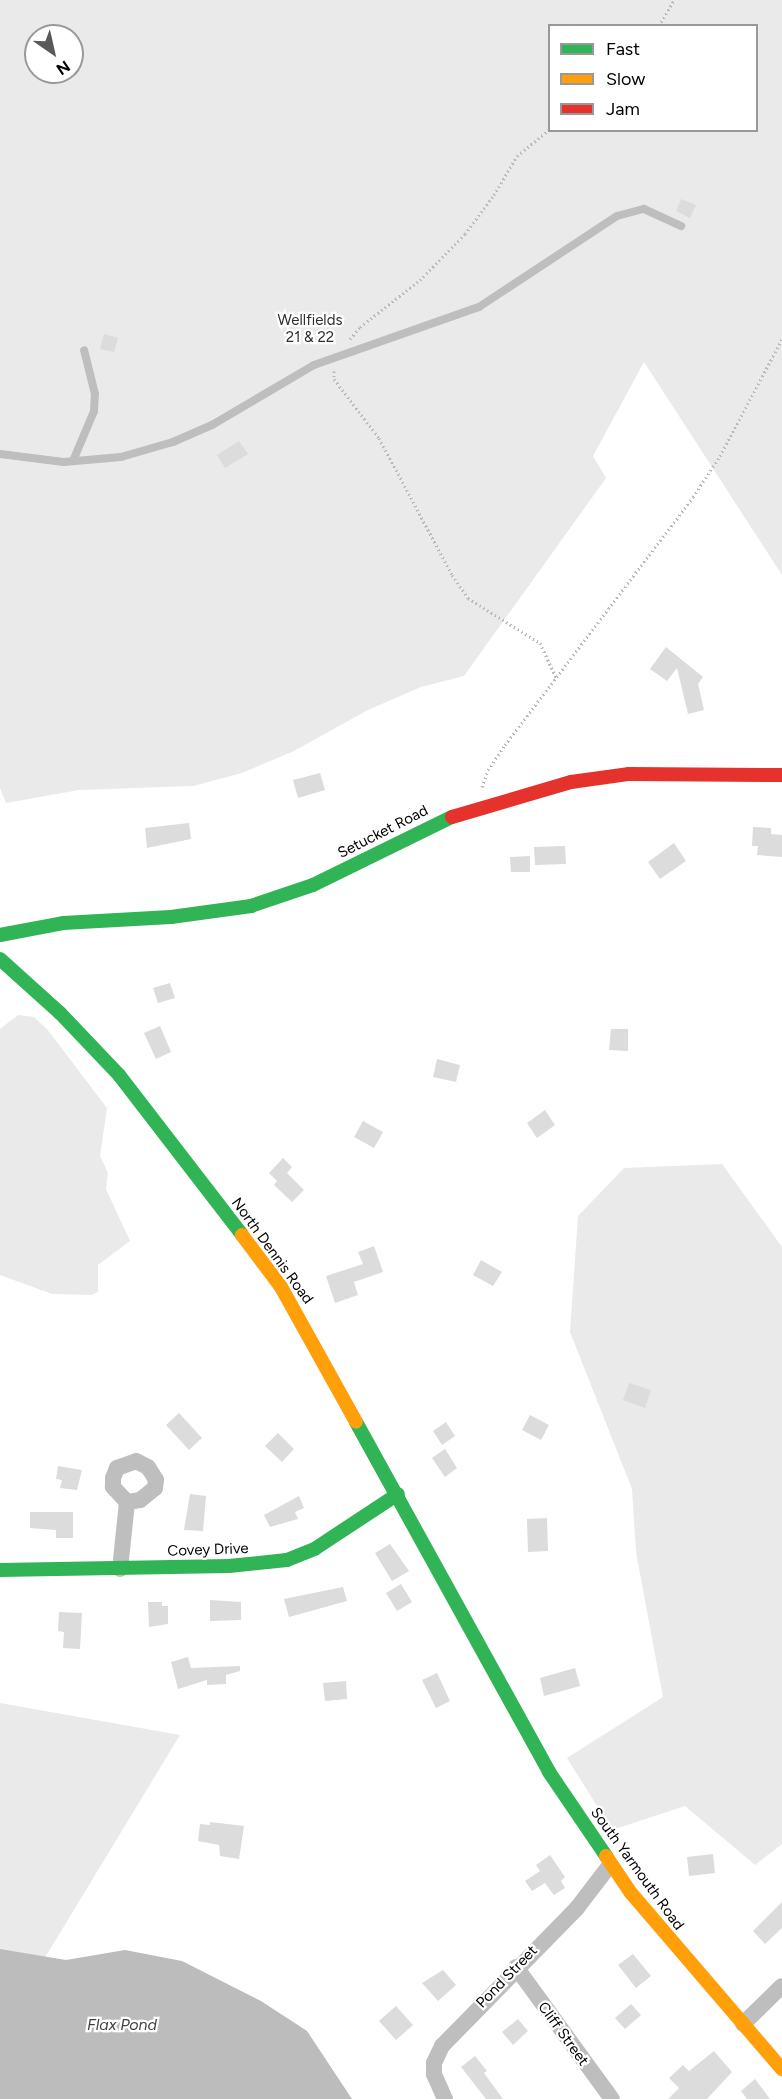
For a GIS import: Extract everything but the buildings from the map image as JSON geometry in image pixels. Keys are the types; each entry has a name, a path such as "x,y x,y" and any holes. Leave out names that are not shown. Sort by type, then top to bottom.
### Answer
{"main road":[{"name":"Setucket Road","path":"0,935 63,922 171,916 251,906 313,885 441,821 479,807 571,782 629,774 782,775"},
{"name":"North Dennis Road","path":"0,959 60,1013 118,1076 281,1287 398,1494 473,1638"},
{"name":"Covey Drive","path":"0,1570 120,1569 287,1560 316,1548 398,1494"},
{"name":"South Yarmouth Road","path":"473,1638 549,1772 610,1865 671,1944 782,2069"}],"street":[{"path":"120,1569 127,1502"},
{"name":"Pond Street","path":"446,2099 434,2074 434,2063 442,2046 516,1967 577,1908 610,1865"},
{"name":"Cliff Street","path":"516,1967 612,2098"},
{"path":"743,2024 782,1986"}],"lane":[{"path":"0,454 17,459 73,461 121,457 187,437 296,373 479,307 518,284 603,223 625,213 644,209 681,226"},
{"path":"73,461 94,411 95,393 84,350"}],"path":[{"path":"660,24 674,0"},
{"path":"548,130 517,156 465,234 420,280 360,327 335,358 334,379 379,438 452,575 468,598 540,643 557,679"},
{"path":"479,807 488,770 698,489 782,339"}],"green space":[{"name":"Wellfields 21 & 22","path":"0,0 782,0 782,575 644,362 593,456 606,478 464,676 421,687 368,710 294,751 242,773 193,786 79,790 6,803 0,788"},
{"path":"18,1015 34,1017 47,1029 107,1108 100,1156 108,1173 106,1189 130,1241 98,1265 98,1292 91,1295 52,1294 0,1275 0,1029"},
{"path":"722,1164 782,1247 782,1844 755,1865 685,1806 612,1830 567,1758 663,1697 636,1552 632,1489 570,1332 578,1216 624,1168"},
{"path":"0,1703 180,1735 29,1984 0,1983"}],"water":[{"name":"Flax Pond","path":"0,1949 66,1960 125,1950 182,1961 261,2001 307,2031 352,2099 0,2099"}],"traffic: fast":[{"path":"0,935 63,923 171,917 251,906 313,885 452,817"},
{"path":"0,959 60,1013 119,1075 242,1235"},
{"path":"356,1422 549,1772 606,1856"},
{"path":"0,1570 229,1566 287,1560 316,1548 398,1494"}],"traffic: slow":[{"path":"242,1235 281,1287 356,1422"},
{"path":"606,1856 631,1893 782,2069"}],"traffic: jam":[{"path":"452,817 571,782 629,774 782,775"}]}
